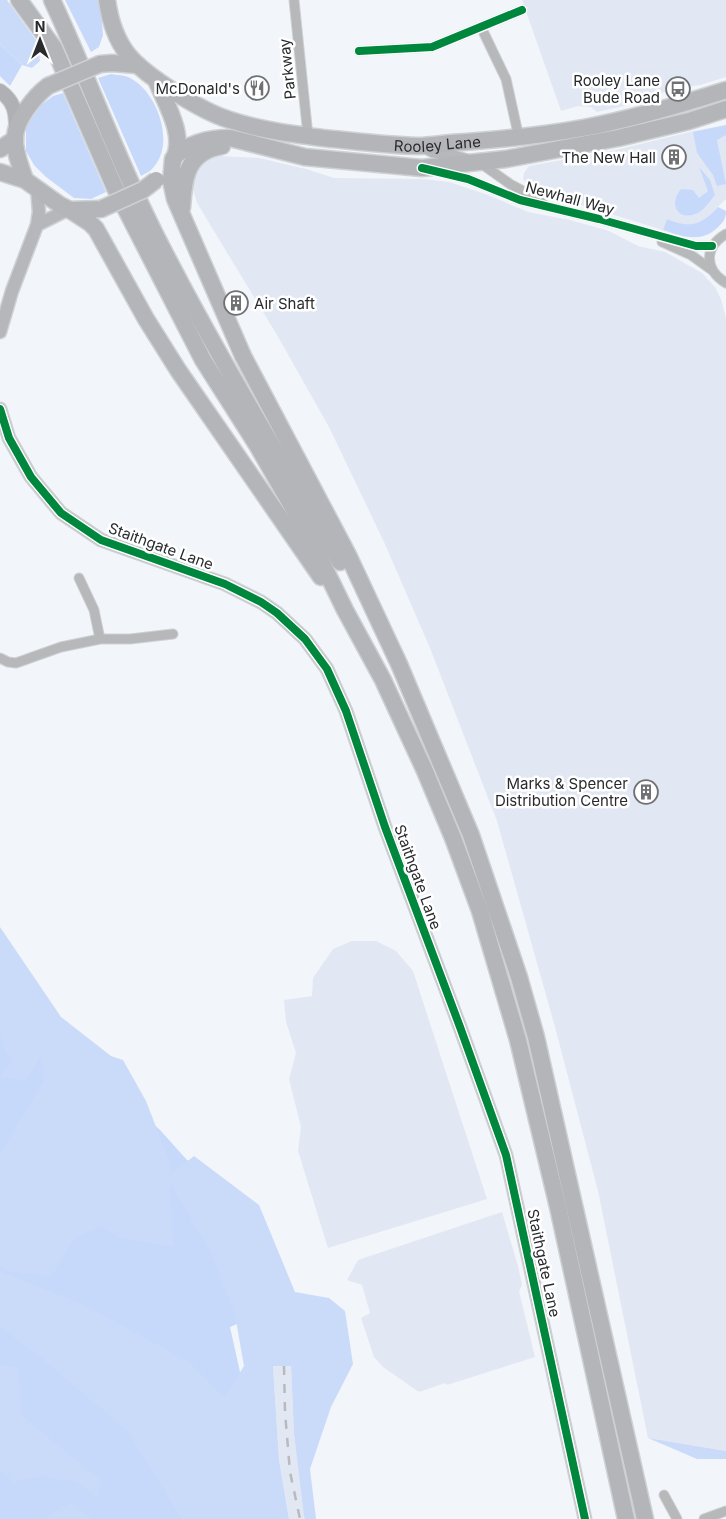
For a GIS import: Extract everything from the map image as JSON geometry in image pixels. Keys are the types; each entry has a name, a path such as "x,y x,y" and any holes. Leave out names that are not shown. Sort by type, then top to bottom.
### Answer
{"highway":[{"path":"19,0 54,48 115,188 203,360 257,445 308,534 345,610 383,680 425,771 453,838 480,910 518,1040 558,1207 626,1519"},
{"path":"52,0 129,179 185,292 214,347 399,664"},
{"path":"108,0 115,35 122,48 137,65 156,80 176,128 171,173 173,191 243,356 348,555 399,664 471,835 519,977 536,1037 645,1519"},
{"path":"0,149 15,134 38,94 48,86 100,64 112,62 137,65"},
{"name":"Rooley Lane","path":"156,80 188,100 228,120 308,136 420,146 519,138 583,128 726,90"},
{"name":"Rooley Lane","path":"174,158 183,149 195,143 218,138 235,139 305,158 422,168 478,162 618,138 689,121 726,109"},
{"path":"15,134 17,153 31,184"},
{"path":"182,213 184,179 192,163 200,154 210,148 220,146 239,145 267,148"},
{"path":"69,209 102,209 143,190 156,180 174,158"},
{"path":"0,172 31,184 60,205 90,223 96,229 146,319 178,370 345,610"}],"main road":[{"path":"0,91 9,97 16,112 15,134"}],"street":[{"name":"Parkway","path":"294,0 308,136"},
{"path":"359,51 432,47 522,10"},
{"path":"481,27 506,79 519,138"},
{"name":"Newhall Way","path":"420,146 433,153 454,155 478,162 510,184 555,208"},
{"name":"Newhall Way","path":"422,168 468,179 520,200 696,246 712,246"},
{"path":"0,332 12,291 37,225 39,212 31,184"},
{"path":"37,225 69,209"},
{"name":"Newhall Way","path":"617,224 691,255 726,283"},
{"path":"712,270 709,256 712,246 726,234"},
{"name":"Staithgate Lane","path":"0,408 9,438 31,477 61,513 101,540 225,584 262,602 305,639 327,669 346,711 385,827 506,1154 585,1519"},
{"path":"79,578 94,610 100,639"},
{"path":"0,658 16,663 61,647 100,639 130,639 172,634"},
{"path":"664,1495 677,1519"},
{"path":"704,1519 726,1511"}],"shaded area":[{"path":"0,0 7,0 38,43 40,61 32,68 22,65 0,44"},
{"path":"65,0 100,0 103,35 99,47 91,52"},
{"path":"522,0 726,0 726,77 700,85 672,89 637,103 597,112 591,107 578,106 561,111"},
{"path":"0,44 22,65 10,86 0,76"},
{"path":"111,74 128,77 140,85 149,95 161,120 163,147 159,160 151,170 141,176 98,78"},
{"path":"63,93 106,192 91,199 74,198 46,177 34,165 26,151 26,127 41,105 53,96"},
{"path":"726,125 726,199 703,221 692,225 680,224 667,219 663,230 542,193 531,188 523,179 524,173 529,166 616,150"},
{"path":"726,125 726,135 717,140 726,184 717,186 713,175 697,153 693,132"},
{"path":"220,156 259,158 334,178 424,179 449,182 488,195 528,212 570,220 609,231 638,246 665,252 702,273 715,287 721,299 726,318 726,1451 648,1438 598,1191 555,1027 497,821 430,648 384,542 329,427 277,335 197,203 193,189 194,174 202,163"},
{"path":"699,167 710,180 715,195 698,213 683,215 676,209 675,204 677,194 681,189 693,190 699,198 708,191"},
{"path":"718,207 726,211 726,215 714,231 707,235 686,237 663,230 667,219 683,224 695,223 706,218"},
{"path":"0,927 61,1017 111,1056 123,1060 146,1101 169,1160 170,1175 194,1156 259,1205 295,1292 329,1298 345,1311 353,1364 331,1407 310,1469 316,1519 305,1519 304,1516 294,1434 291,1366 273,1366 279,1460 289,1519 182,1519 127,1430 38,1355 0,1327 0,1272 82,1304 189,1362 224,1398 244,1366 235,1315 212,1255 170,1182 173,1246 123,1239 100,1226 75,1238 51,1276 7,1271 0,1266 0,1154 44,1081 41,1055 25,1081 0,1076 12,1062 5,1051 0,1030"},
{"path":"352,941 376,941 396,951 413,971 487,1199 328,1248 298,1151 301,1127 289,1079 296,1053 286,1022 284,1000 312,996 313,978 333,949"},
{"path":"0,945 131,1103 160,1130 187,1160 209,1169 265,1312 230,1327 242,1381 226,1406 0,1282"},
{"path":"502,1212 518,1266 522,1285 519,1291 535,1357 419,1392 383,1367 374,1357 361,1318 370,1313 362,1285 347,1280 358,1260"},
{"path":"0,1324 98,1383 208,1519 0,1519"},
{"path":"0,1364 18,1368 22,1416 101,1481 97,1497 77,1482 40,1476 14,1482 0,1470"},
{"path":"273,1366 291,1366 294,1434 305,1519 289,1519 279,1460"},
{"path":"648,1438 726,1451 726,1459 697,1459"},
{"path":"71,1503 92,1519 47,1519 53,1513"}],"railway":[{"path":"284,1366 285,1412 290,1472 300,1519"}],"cycle path":[{"path":"359,51 432,47 522,10"},
{"path":"422,168 468,179 520,200 599,219 696,246 712,246"},
{"path":"0,409 9,438 31,477 61,513 101,540 225,584 261,602 277,613 305,639 327,669 346,711 385,827 506,1155 585,1519"}],"place":[{"name":"McDonald's","path":"257,88"},
{"name":"Rooley Lane Bude Road","path":"678,89"},
{"name":"The New Hall","path":"674,157"},
{"name":"Air Shaft","path":"236,303"},
{"name":"Marks & Spencer Distribution Centre","path":"646,792"}]}
